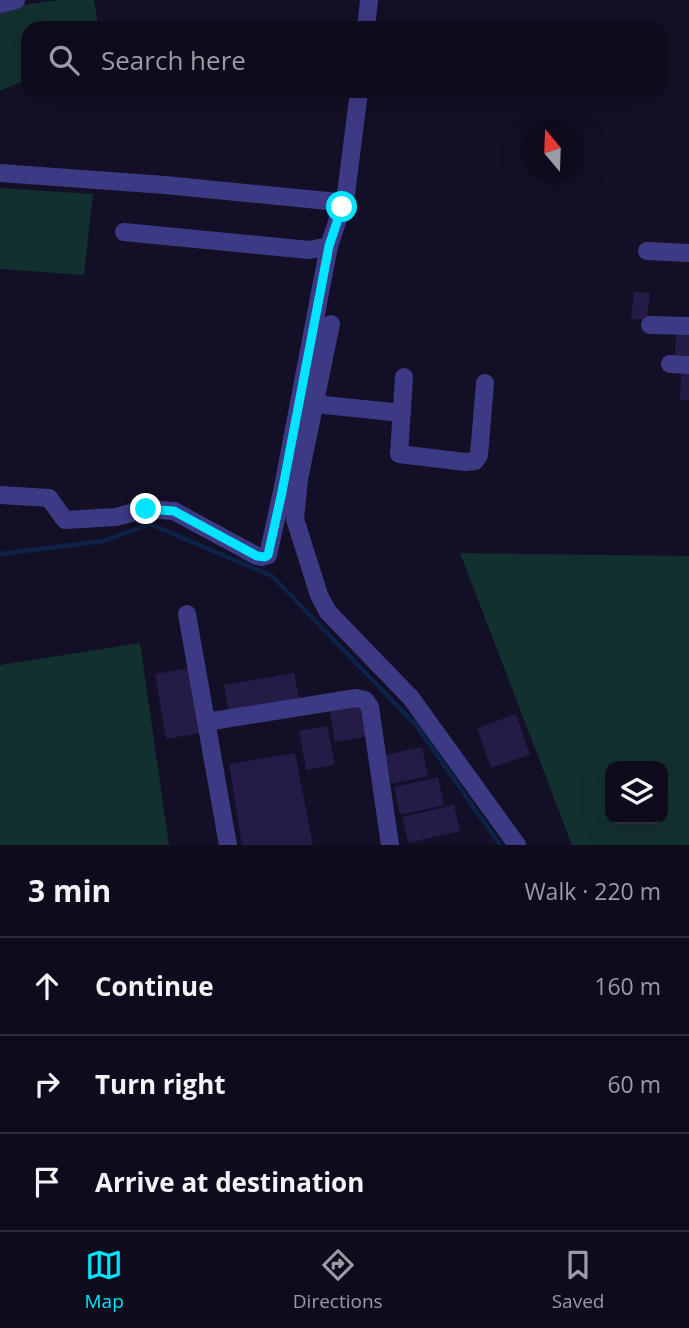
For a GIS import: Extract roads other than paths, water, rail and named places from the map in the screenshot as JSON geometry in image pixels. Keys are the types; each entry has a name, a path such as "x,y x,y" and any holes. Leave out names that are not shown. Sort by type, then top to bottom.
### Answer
{"street":[{"path":"0,4 16,0"},
{"path":"367,21 369,0"},
{"path":"0,495 49,498 65,520 116,517 146,509 174,511 257,556 265,557 272,540 282,492 329,246 346,194 358,98"},
{"path":"0,173 165,185 328,202 342,201"},
{"path":"124,232 309,250 329,246"},
{"path":"647,251 689,253"},
{"path":"331,324 299,479 295,519 319,595 328,612 411,698 517,845"},
{"path":"650,325 689,326"},
{"path":"670,364 689,365"},
{"path":"404,377 399,454 465,463 475,461 479,455 485,383"},
{"path":"315,404 402,413"},
{"path":"187,614 228,845"},
{"path":"206,722 356,698 365,700 370,707 390,845"}],"waterway":[{"path":"0,554 103,541 150,524 272,576 416,725 500,845"}]}
